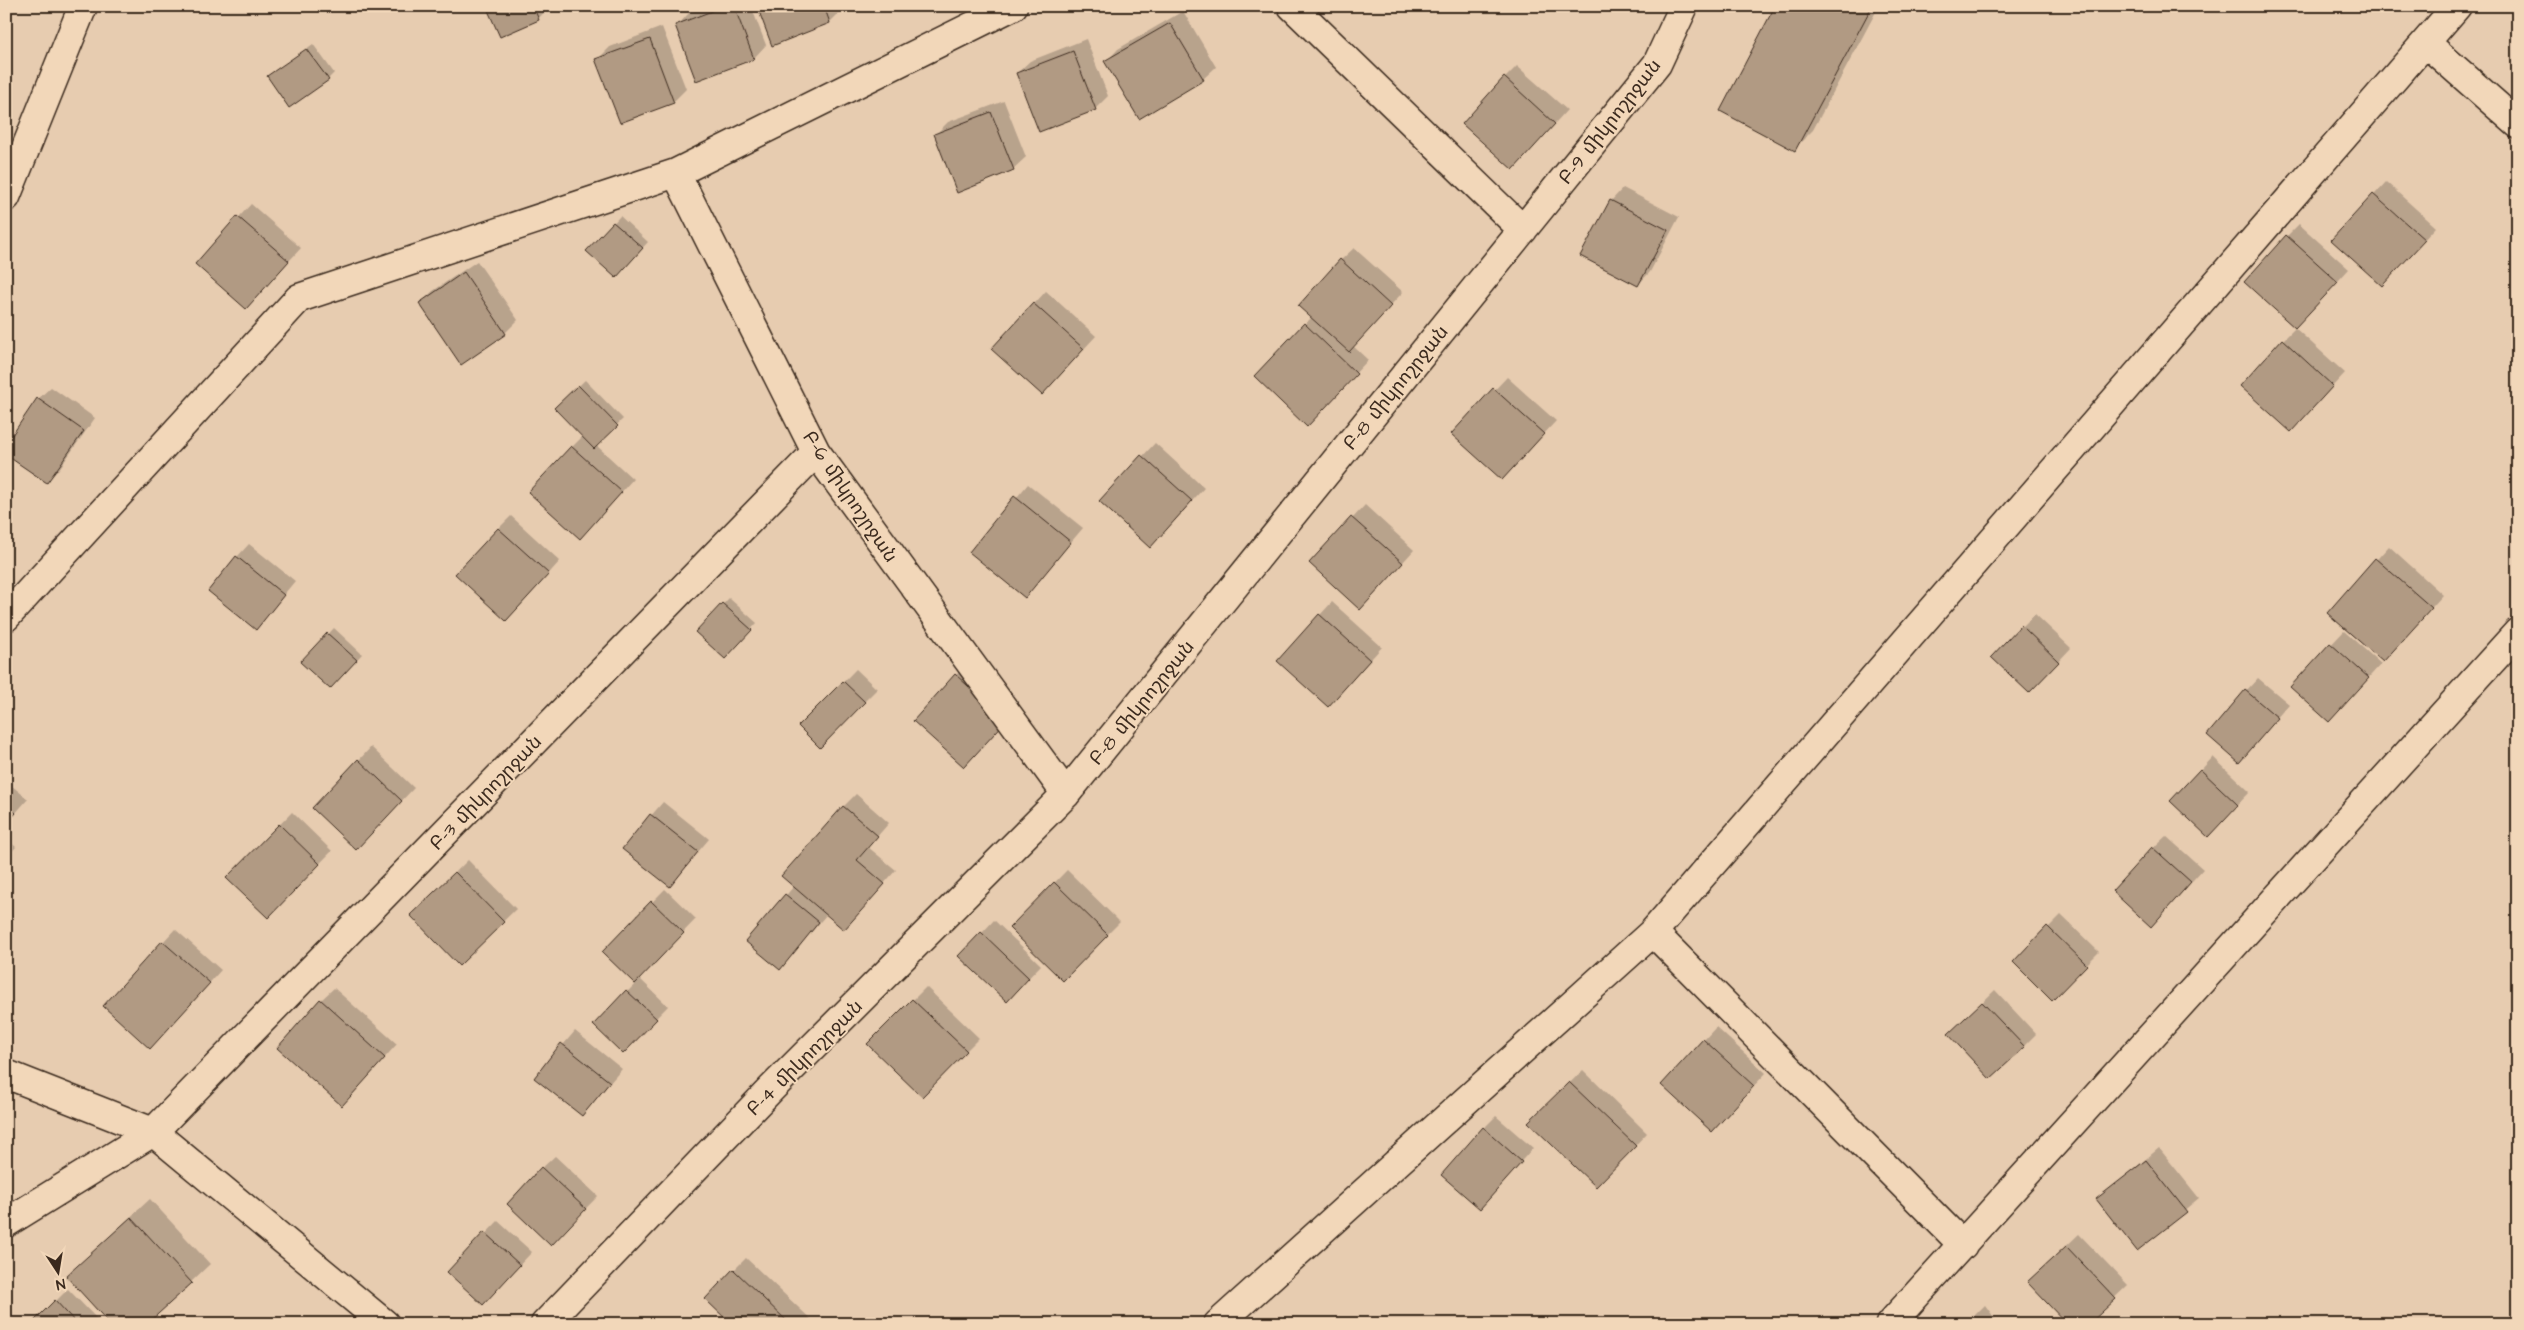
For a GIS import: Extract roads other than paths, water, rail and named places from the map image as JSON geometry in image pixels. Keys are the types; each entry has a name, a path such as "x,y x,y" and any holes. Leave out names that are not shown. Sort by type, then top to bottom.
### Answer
{"street":[{"path":"6,198 83,6"},
{"path":"6,618 299,298 676,173 1013,6"},
{"path":"1292,6 1523,230"},
{"name":"Բ-9 միկրոշրջան","path":"1523,230 1657,64 1684,6"},
{"path":"1218,1324 1653,932 2457,6"},
{"path":"2426,43 2518,124"},
{"name":"Բ-6 միկրոշրջան","path":"676,173 816,452 1066,794"},
{"name":"Բ-8 միկրոշրջան","path":"1066,794 1523,230"},
{"name":"Բ-3 միկրոշրջան","path":"6,1222 153,1132 816,452"},
{"path":"1890,1324 2518,632"},
{"name":"Բ-4 միկրոշրջան","path":"545,1324 772,1088 1066,794"},
{"path":"1653,932 1963,1245"},
{"path":"6,1074 153,1132 385,1324"}]}
